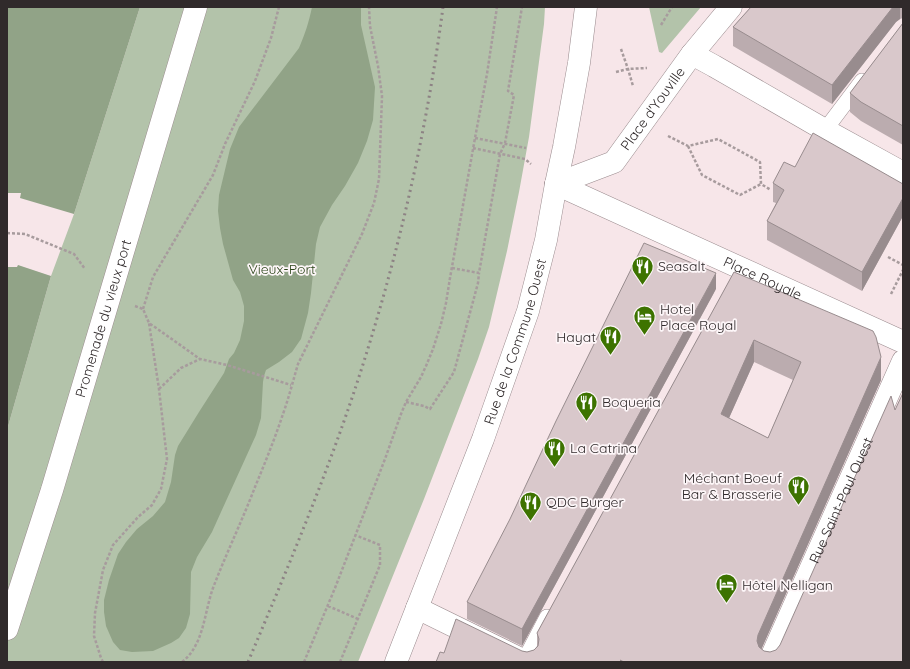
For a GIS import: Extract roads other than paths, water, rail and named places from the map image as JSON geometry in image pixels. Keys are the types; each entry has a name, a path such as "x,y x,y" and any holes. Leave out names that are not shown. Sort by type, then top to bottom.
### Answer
{"street":[{"name":"Promenade du vieux port","path":"7,629 52,490 196,7"},
{"name":"Rue de la Commune Ouest","path":"396,662 483,439 528,311 546,240 564,147 579,63 586,7"},
{"name":"Place d'Youville","path":"556,184 614,162 692,54 731,7"},
{"path":"692,54 903,173"},
{"name":"Place Royale","path":"556,184 735,274 903,342"},
{"name":"Rue Saint-Paul Ouest","path":"769,662 903,361"},
{"path":"417,608 525,661"}],"lane":[{"path":"825,130 869,72"},
{"path":"525,661 553,607"}],"railway":[{"path":"248,662 318,493 355,389 384,295 408,200 428,104 443,7"}],"place":[{"name":"Seasalt","path":"642,286"},
{"name":"Hotel Place Royal","path":"644,336"},
{"name":"Hayat","path":"611,356"},
{"name":"Boqueria","path":"587,422"},
{"name":"La Catrina","path":"555,468"},
{"name":"Méchant Boeuf Bar & Brasserie","path":"798,506"},
{"name":"QDC Burger","path":"531,522"},
{"name":"Hôtel Nelligan","path":"727,604"}],"park label":[{"name":"Vieux-Port","path":"282,269"}]}
